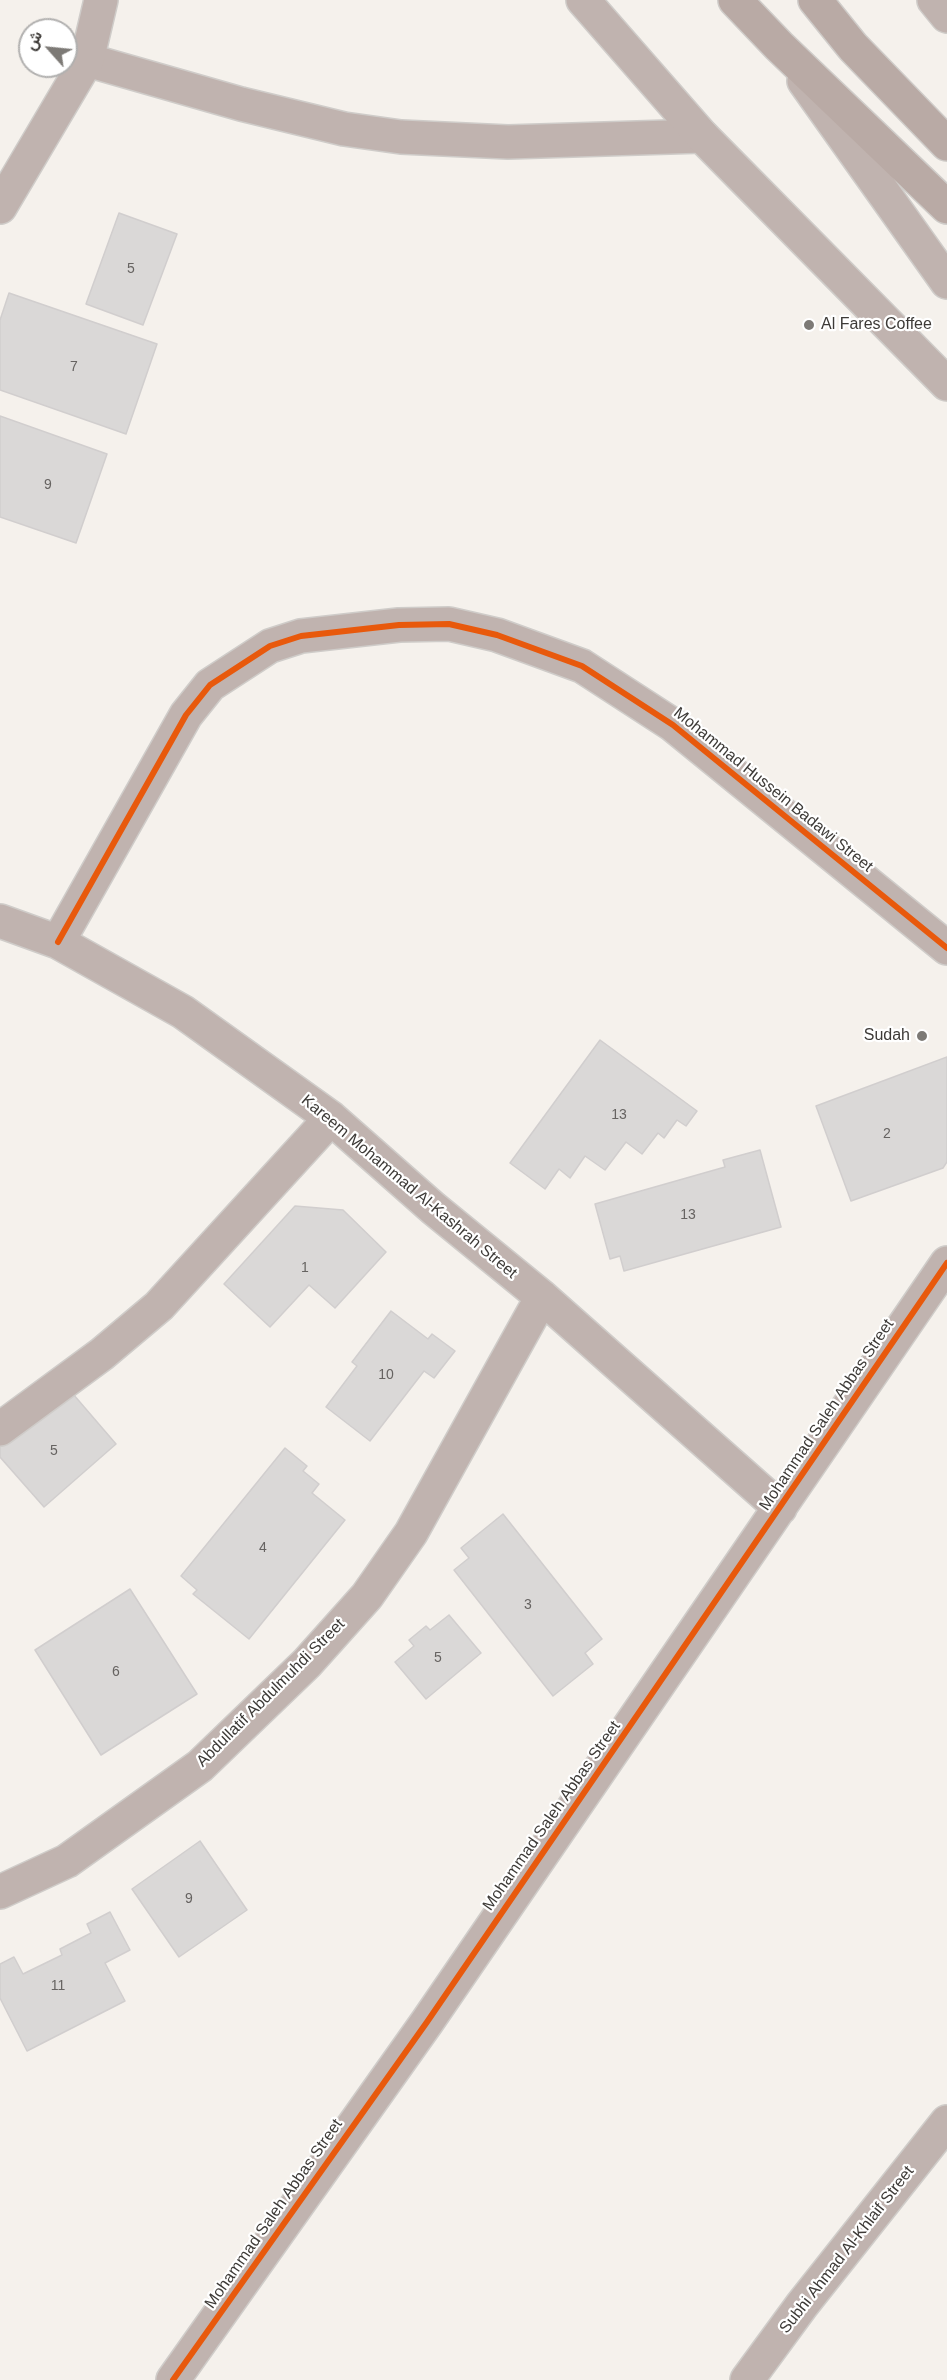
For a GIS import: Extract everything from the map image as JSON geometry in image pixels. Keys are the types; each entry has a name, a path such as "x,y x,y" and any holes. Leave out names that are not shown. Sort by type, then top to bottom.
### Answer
{"main road":[{"path":"735,0 779,46 947,207"},
{"path":"815,0 853,47 947,144"}],"street":[{"path":"0,207 87,60 101,0"},
{"path":"583,0 702,136 947,384"},
{"path":"934,0 947,16"},
{"path":"779,46 947,282"},
{"path":"87,60 240,104 344,129 401,137 508,142 702,136"},
{"name":"Mohammad Hussein Badawi Street","path":"57,942 186,715 210,686 270,646 301,636 399,625 449,624 497,635 582,666 663,719 947,948"},
{"name":"Kareem Mohammad Al-Kashrah Street","path":"0,921 57,942 183,1012 331,1118 433,1208 542,1297 780,1508"},
{"path":"0,1429 102,1354 159,1306 331,1118"},
{"name":"Mohammad Saleh Abbas Street","path":"173,2380 427,2022 947,1263"},
{"name":"Abdullatif Abdulmuhdi Street","path":"0,1892 67,1861 200,1766 307,1663 367,1596 411,1533 542,1297"},
{"name":"Subhi Ahmad Al-Khlaif Street","path":"747,2380 802,2305 947,2122"}],"building":[{"path":"119,213 177,234 143,325 86,304"},
{"path":"9,293 157,344 126,434 0,390 0,320"},
{"path":"0,416 107,454 76,543 0,517"},
{"path":"600,1040 697,1111 686,1126 677,1120 664,1138 658,1133 642,1154 626,1142 605,1170 585,1156 570,1178 559,1169 545,1189 510,1163"},
{"path":"947,1057 947,1162 943,1168 851,1201 816,1106"},
{"path":"760,1150 781,1227 624,1271 620,1256 610,1259 595,1204 725,1167 723,1160"},
{"path":"295,1206 343,1210 386,1252 335,1308 309,1285 270,1327 224,1284"},
{"path":"391,1311 428,1339 432,1334 455,1351 434,1378 424,1371 370,1441 326,1407 357,1366 352,1362"},
{"path":"67,1387 116,1444 44,1507 0,1457 0,1445"},
{"path":"285,1448 307,1466 303,1471 319,1484 312,1493 345,1520 249,1639 193,1594 197,1590 181,1576"},
{"path":"503,1514 602,1639 585,1653 593,1664 553,1696 454,1570 469,1558 461,1548"},
{"path":"130,1589 197,1694 101,1755 35,1650"},
{"path":"449,1615 481,1653 426,1699 395,1662 414,1646 409,1640 426,1626 430,1630"},
{"path":"200,1841 247,1910 179,1957 132,1889"},
{"path":"110,1912 130,1950 105,1963 125,2001 27,2051 0,1998 0,1964 14,1957 23,1974 62,1955 60,1949 91,1933 87,1924"}],"cycle path":[{"path":"58,942 186,715 210,685 270,646 301,636 399,625 449,624 497,635 582,666 673,725 947,948"},
{"path":"173,2380 427,2022 947,1263"}],"place":[{"name":"Al Fares Coffee","path":"809,325"},
{"name":"Sudah","path":"922,1036"}]}
